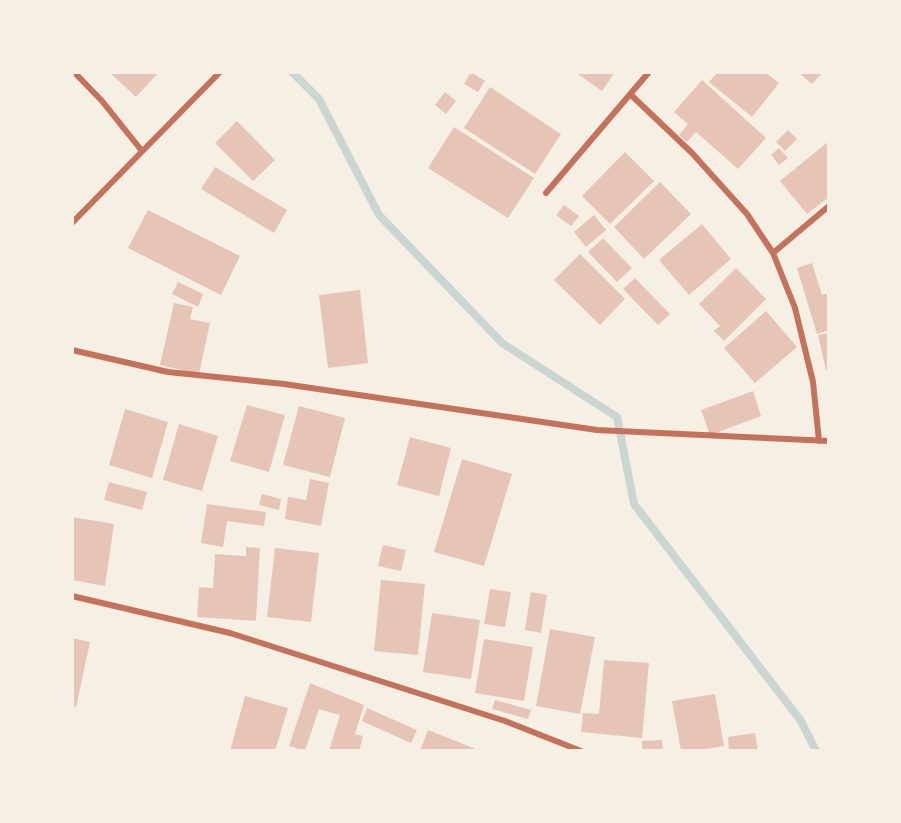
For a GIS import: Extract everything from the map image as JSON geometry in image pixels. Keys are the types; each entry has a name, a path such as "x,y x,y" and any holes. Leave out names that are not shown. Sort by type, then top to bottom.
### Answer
{"street":[{"path":"74,72 102,101 142,151"},
{"path":"72,223 220,72"},
{"path":"546,193 650,72"},
{"path":"630,94 692,153 747,214 773,253 795,308 811,372 819,441"},
{"path":"773,253 829,207"},
{"path":"72,350 168,372 284,384 597,430 829,441"},
{"path":"72,597 231,633 505,721 581,751"}],"building":[{"path":"109,72 159,72 136,97"},
{"path":"471,72 485,81 478,92 464,84"},
{"path":"575,72 615,72 602,91"},
{"path":"718,72 765,72 779,83 752,117 709,82"},
{"path":"798,72 823,72 812,84"},
{"path":"702,80 766,138 738,169 696,132 687,142 679,135 688,124 674,112"},
{"path":"490,87 561,134 535,174 464,128"},
{"path":"445,92 456,101 446,114 435,105"},
{"path":"237,121 275,160 253,181 215,143"},
{"path":"454,127 534,178 508,218 428,168"},
{"path":"788,130 797,139 785,151 776,142"},
{"path":"829,141 829,197 807,214 780,181"},
{"path":"779,148 788,158 779,165 771,155"},
{"path":"625,152 654,181 610,224 582,196"},
{"path":"215,167 287,210 274,233 201,189"},
{"path":"660,182 691,214 644,259 614,227"},
{"path":"564,205 579,216 571,226 556,215"},
{"path":"148,210 240,256 221,295 128,248"},
{"path":"594,215 606,230 586,247 574,232"},
{"path":"702,224 731,259 689,295 659,260"},
{"path":"603,238 632,268 617,282 588,252"},
{"path":"580,254 625,299 600,325 554,280"},
{"path":"812,263 822,295 829,293 829,330 817,334 797,268"},
{"path":"736,268 766,299 724,341 714,331 720,326 699,304"},
{"path":"635,278 670,314 658,325 623,289"},
{"path":"178,282 203,294 198,307 172,294"},
{"path":"360,290 368,363 328,368 319,295"},
{"path":"174,303 193,307 190,319 210,323 199,374 160,365"},
{"path":"766,311 797,347 755,383 724,348"},
{"path":"829,333 829,369 826,370 818,335"},
{"path":"753,391 761,416 710,435 701,410"},
{"path":"247,405 285,415 269,472 230,461"},
{"path":"299,406 345,418 330,477 283,465"},
{"path":"125,409 168,422 152,478 109,465"},
{"path":"179,424 218,436 202,491 163,480"},
{"path":"410,437 451,448 439,496 397,485"},
{"path":"462,459 512,474 484,566 434,552"},
{"path":"310,479 329,483 321,526 285,519 288,497 306,500"},
{"path":"109,482 147,492 142,510 104,500"},
{"path":"262,494 281,499 279,510 259,505"},
{"path":"207,504 266,512 264,526 227,521 223,547 201,543"},
{"path":"72,517 114,524 105,586 72,580"},
{"path":"383,545 406,550 401,571 378,566"},
{"path":"246,547 260,548 256,621 197,617 199,587 213,588 215,554 246,556"},
{"path":"275,548 319,553 311,622 267,617"},
{"path":"381,580 425,584 418,655 374,651"},
{"path":"490,589 511,592 505,627 484,624"},
{"path":"531,592 547,595 541,633 525,630"},
{"path":"432,613 480,620 471,679 423,672"},
{"path":"550,629 595,637 580,714 536,706"},
{"path":"72,638 90,642 76,707 72,706"},
{"path":"484,639 533,647 524,701 475,693"},
{"path":"604,660 649,663 642,738 581,732 583,713 599,714"},
{"path":"310,683 364,705 355,734 363,736 359,751 329,751 340,715 319,709 305,751 289,746"},
{"path":"715,694 724,746 681,751 672,701"},
{"path":"245,696 288,708 275,751 230,751"},
{"path":"495,700 531,710 528,719 492,709"},
{"path":"367,708 417,730 411,743 362,721"},
{"path":"428,730 481,751 420,751"},
{"path":"755,733 758,751 729,751 728,737"},
{"path":"662,740 663,751 642,751 642,741"}],"waterway":[{"path":"292,72 319,99 379,215 502,343 617,417 634,504 801,721 816,751"}]}
